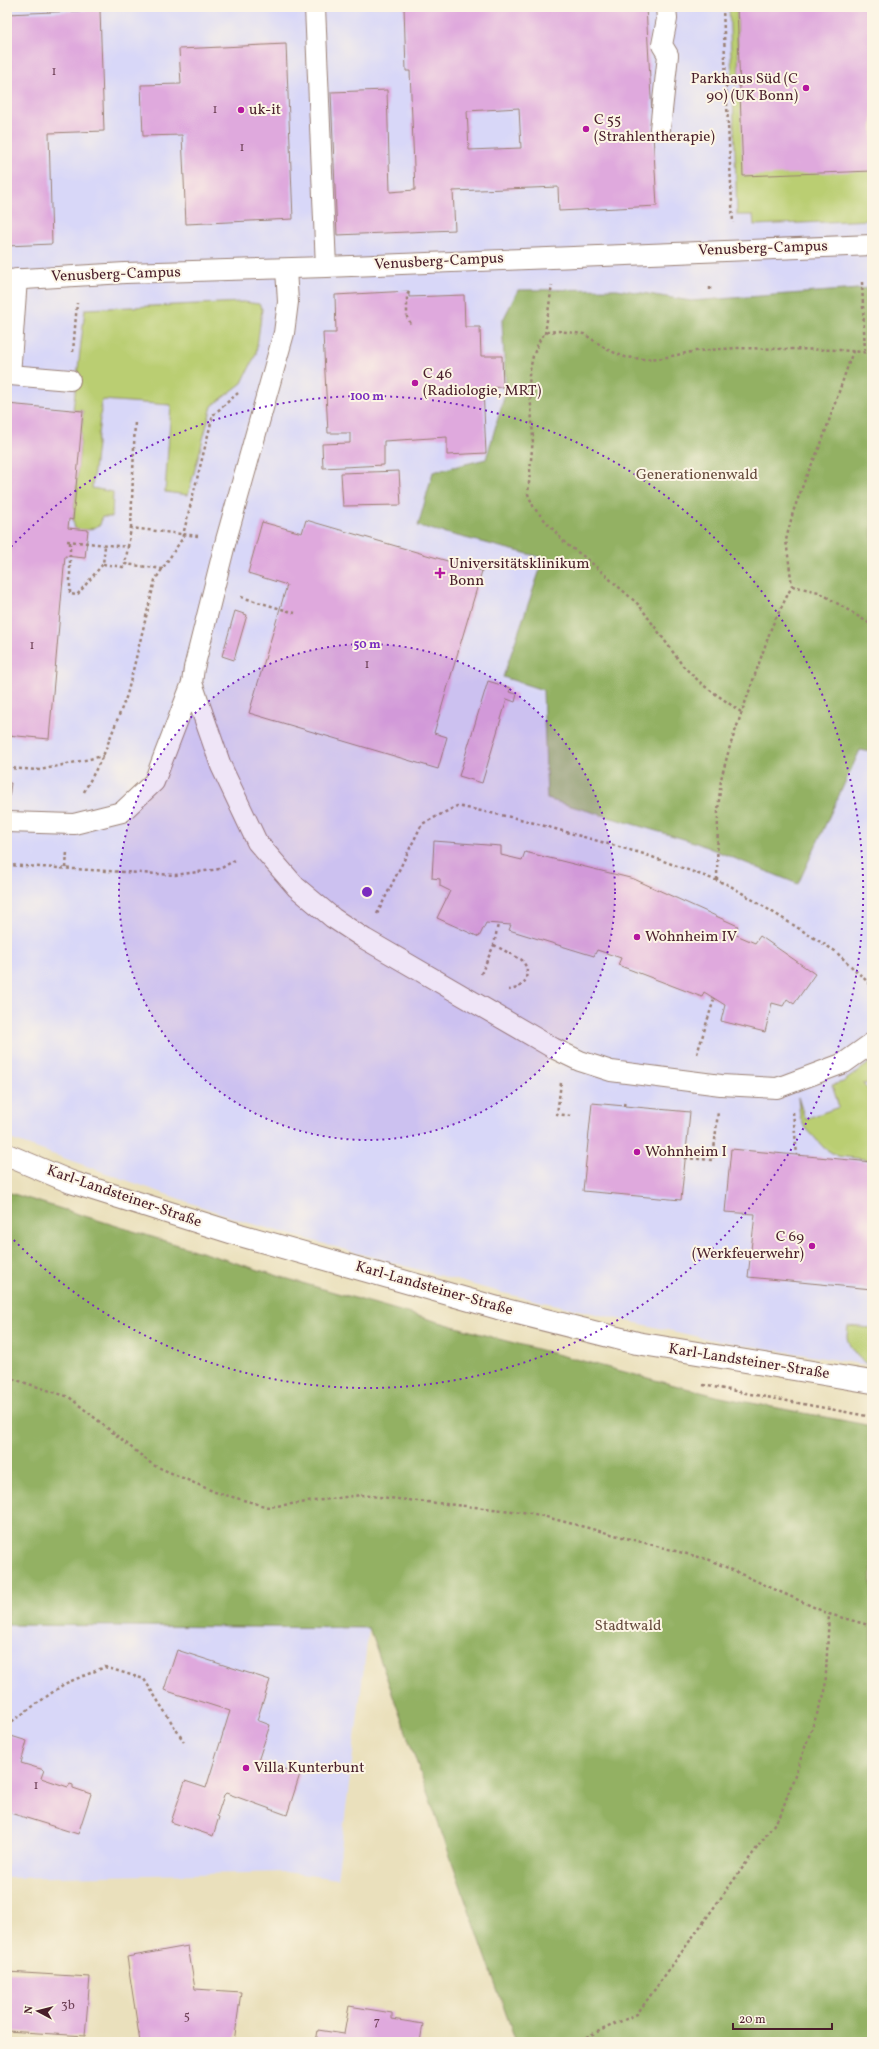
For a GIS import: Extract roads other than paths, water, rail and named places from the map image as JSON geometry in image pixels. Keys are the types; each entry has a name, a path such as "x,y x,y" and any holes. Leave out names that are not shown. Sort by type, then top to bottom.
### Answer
{"street":[{"name":"Karl-Landsteiner-Straße","path":"7,1155 71,1182 240,1235 498,1308 638,1343 872,1382"}],"lane":[{"path":"314,7 326,267"},
{"path":"660,129 668,55 662,45 667,19 666,7"},
{"name":"Venusberg-Campus","path":"12,280 80,276 872,245"},
{"path":"7,822 68,824 122,812 154,782 192,684 194,668 226,540 284,333 288,302 286,269"},
{"path":"12,280 10,376 70,380"},
{"path":"192,684 221,766 257,842 296,886 333,918 365,939 568,1056 611,1072 721,1085 777,1088 844,1063 872,1043"}],"place":[{"name":"Parkhaus Süd (C 90) (UK Bonn)","path":"806,88"},
{"name":"uk-it","path":"241,110"},
{"name":"C 55 (Strahlentherapie)","path":"586,129"},
{"name":"C 46 (Radiologie, MRT)","path":"415,383"},
{"name":"Universitätsklinikum Bonn","path":"440,573"},
{"name":"Wohnheim IV","path":"637,937"},
{"name":"Wohnheim I","path":"637,1152"},
{"name":"C 69 (Werkfeuerwehr)","path":"812,1246"},
{"name":"Villa Kunterbunt","path":"246,1768"}],"park label":[{"name":"Generationenwald","path":"697,475"},
{"name":"Stadtwald","path":"628,1626"}]}
